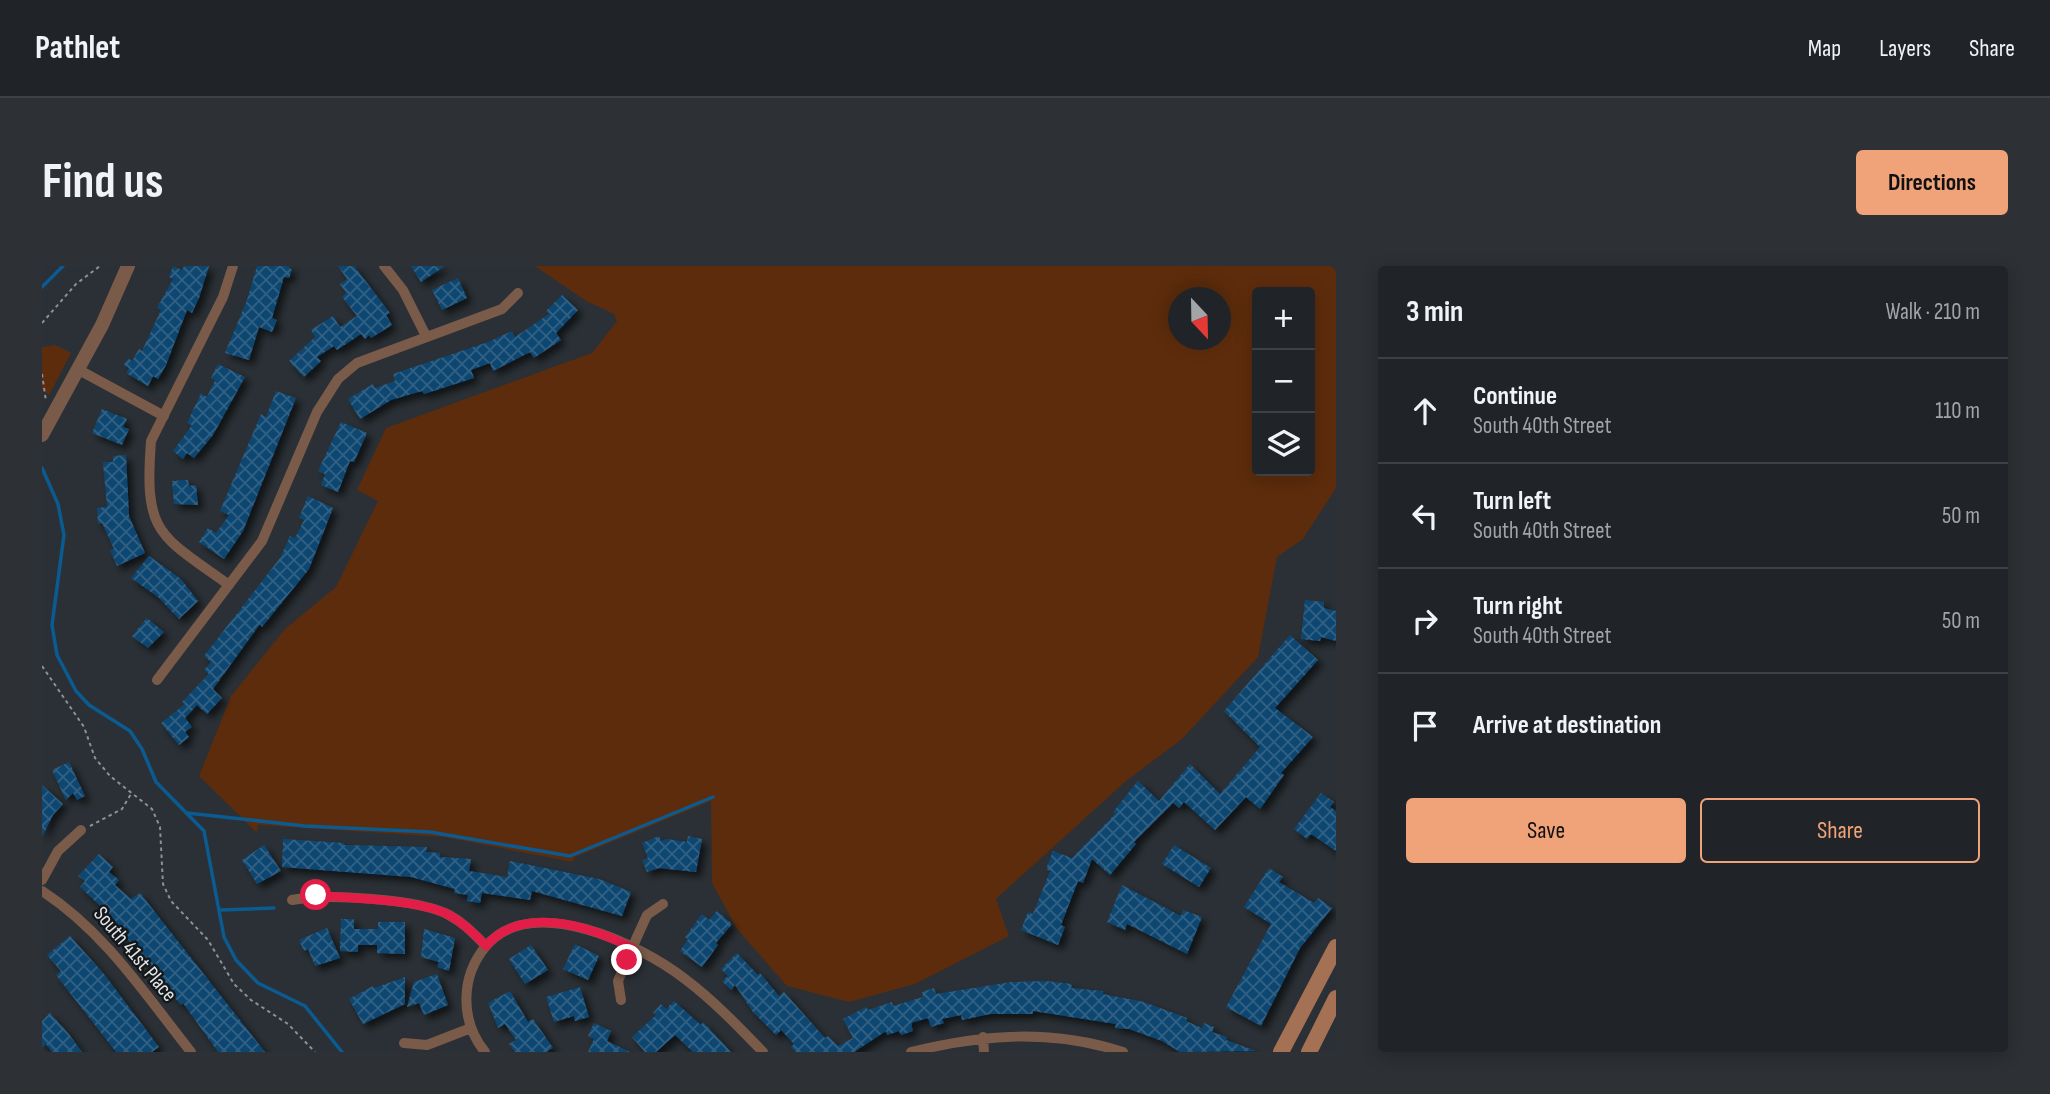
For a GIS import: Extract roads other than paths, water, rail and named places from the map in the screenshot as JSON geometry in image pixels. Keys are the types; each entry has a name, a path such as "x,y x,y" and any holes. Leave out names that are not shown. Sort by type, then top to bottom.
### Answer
{"main road":[{"path":"1281,1052 1336,947"},
{"path":"1310,1052 1336,998"}],"street":[{"path":"42,435 79,370 128,266"},
{"path":"229,586 168,540 152,516 151,441 223,297 233,266"},
{"path":"384,266 403,290 426,337"},
{"path":"157,680 262,541 317,412 338,379 357,363 502,309 518,293"},
{"path":"79,370 164,416"},
{"path":"42,880 58,851 81,830"},
{"name":"South 41st Place","path":"42,891 72,910 101,939 191,1052"},
{"path":"292,900 316,895 429,907 468,927 486,946"},
{"path":"621,1000 618,981 632,948 647,915 663,904"},
{"path":"485,1052 471,1028 466,1010 472,968 494,937 541,921 568,925 632,948 683,977 717,1004 764,1052"},
{"path":"404,1043 427,1045 471,1028"},
{"path":"911,1052 983,1037 1036,1035 1063,1037 1123,1052"},
{"path":"983,1037 984,1052"}],"waterway":[{"path":"42,287 63,266"},
{"path":"42,468 58,504 64,535 52,625 57,655 76,691 89,705 130,731 142,749 156,782 204,831 224,937 236,960 258,983 305,1006 342,1052"},
{"path":"187,813 305,826 430,832 570,856 713,797"},
{"path":"220,910 274,908"}]}
